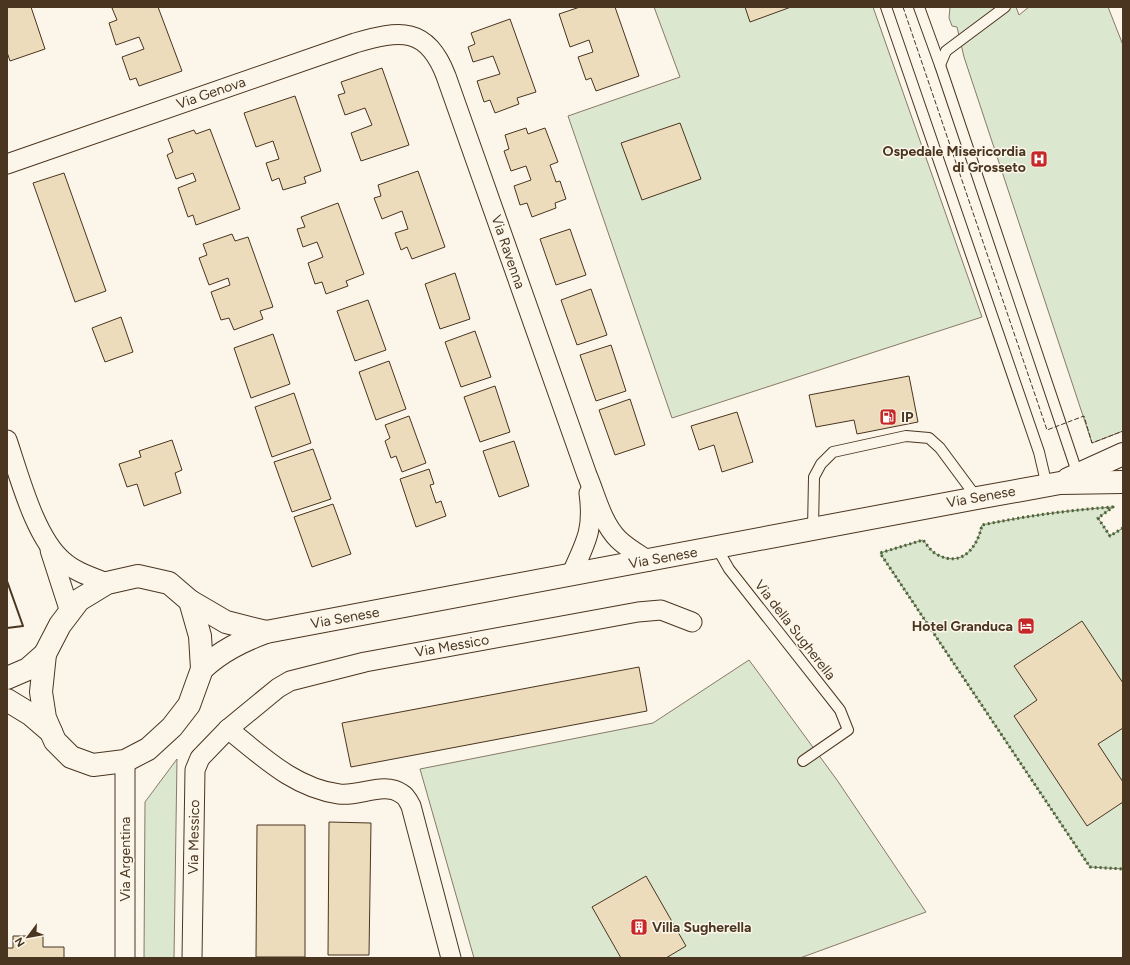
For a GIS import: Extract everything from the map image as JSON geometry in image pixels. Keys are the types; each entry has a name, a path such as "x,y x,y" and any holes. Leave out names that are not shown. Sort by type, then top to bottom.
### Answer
{"main road":[{"name":"Via Senese","path":"202,669 212,659 232,647 266,632 649,561 1061,481 1123,454"},
{"name":"Via Senese","path":"1061,481 1123,482"},
{"name":"Via Senese","path":"45,654 60,625 79,600 107,583 138,576 169,583 190,602 226,622 266,632"},
{"path":"45,654 41,692 46,718 55,741 70,757 93,765 125,761 148,749 172,727 189,705 202,669 200,636 190,602"},
{"path":"7,678 28,669 45,654"},
{"path":"7,700 30,714 52,733"}],"street":[{"name":"Via Genova","path":"7,164 355,43 394,34 417,37"},
{"name":"Via Ravenna","path":"417,37 436,55 446,76 587,475 614,535 626,546 649,561"},
{"path":"7,440 31,508 47,543 70,612"},
{"name":"Via Ravenna","path":"571,575 590,528 591,510 587,475"},
{"path":"47,543 55,554 70,567 107,583"},
{"name":"Via Messico","path":"192,958 195,770 200,758 228,729 278,688 290,680 373,661 638,612 661,610 692,622"},
{"path":"228,729 283,773 307,785 340,795 377,790 394,790 402,794 412,806 451,958"},
{"name":"Via Argentina","path":"125,761 125,958"}],"lane":[{"path":"886,7 1039,452 1061,481"},
{"path":"940,65 946,51 1005,7"},
{"path":"921,9 940,65 1061,481"},
{"path":"813,529 814,477 821,464 833,452 906,436 929,438 940,448 977,498"},
{"name":"Via della Sugherella","path":"717,548 729,569 840,710 848,730 802,761"}],"green space":[{"path":"654,7 873,7 982,317 672,418 568,116 680,77"},
{"name":"Ospedale Misericordia di Grosseto","path":"950,7 1016,7 1019,15 1029,7 1108,7 1123,45 1123,431 1092,443 964,57 957,27 952,26 949,18"},
{"name":"Hotel Granduca","path":"1113,507 1098,518 1110,536 1123,528 1123,869 1090,867 880,553 923,540 936,554 945,558 953,559 966,554 972,548 980,534 982,525 1048,514"},
{"path":"749,660 837,780 926,912 800,958 474,958 420,769 653,723"},
{"path":"177,759 174,958 144,958 145,802"}],"building":[{"path":"7,7 31,7 45,49 10,61 7,52"},
{"path":"158,7 182,71 139,86 136,78 130,80 122,57 144,49 139,37 116,45 109,23 117,20 112,8"},
{"path":"580,7 615,7 639,76 596,91 591,78 586,80 578,57 593,52 589,40 570,47 559,14"},
{"path":"745,7 791,7 750,22"},
{"path":"510,19 536,92 517,98 519,104 495,113 490,100 484,102 477,81 500,74 493,56 473,62 468,47 475,44 471,33"},
{"path":"382,68 409,145 361,161 351,133 372,125 365,108 345,115 338,95 345,93 341,82"},
{"path":"295,96 321,171 304,177 306,183 283,190 279,178 272,181 266,163 279,159 273,141 256,147 244,113"},
{"path":"680,123 701,179 642,200 621,143"},
{"path":"526,128 528,134 545,128 558,162 550,165 556,182 560,181 566,199 555,203 556,208 532,217 527,203 520,205 514,186 531,180 526,166 511,171 504,151 509,149 505,135"},
{"path":"210,129 240,209 196,225 193,215 188,217 178,188 196,181 193,173 176,179 167,155 173,152 168,139 194,130 196,134"},
{"path":"418,171 445,247 412,259 407,247 401,250 395,233 408,229 402,211 382,219 374,198 381,196 378,185"},
{"path":"64,173 106,291 75,302 33,183"},
{"path":"338,203 364,274 346,281 348,286 326,294 322,282 315,284 308,263 323,257 317,242 303,247 297,229 305,227 301,217"},
{"path":"570,229 586,275 556,285 540,239"},
{"path":"232,234 235,241 248,237 273,307 260,311 263,319 234,330 229,318 221,320 211,292 230,285 228,278 209,285 199,258 207,255 203,244"},
{"path":"455,273 470,319 440,329 425,284"},
{"path":"591,289 607,335 577,345 561,300"},
{"path":"368,300 386,350 355,361 337,311"},
{"path":"121,317 133,352 105,362 92,328"},
{"path":"475,331 491,377 461,387 445,342"},
{"path":"273,334 290,384 251,398 234,348"},
{"path":"611,345 626,391 596,401 580,355"},
{"path":"389,361 406,409 376,420 359,372"},
{"path":"909,376 918,422 857,434 854,420 816,427 809,395"},
{"path":"495,386 510,432 480,442 464,397"},
{"path":"294,393 311,443 272,457 255,407"},
{"path":"630,399 645,445 615,455 599,410"},
{"path":"737,412 753,462 722,472 714,445 699,450 691,426"},
{"path":"409,416 426,463 402,472 396,456 391,458 385,441 390,438 385,425"},
{"path":"172,440 182,470 175,473 181,493 144,506 137,484 127,487 119,464 141,457 139,451"},
{"path":"514,441 529,486 499,497 483,451"},
{"path":"313,449 331,499 292,512 274,462"},
{"path":"429,469 434,484 430,485 436,503 441,501 446,516 416,527 400,479"},
{"path":"333,504 351,554 312,567 294,517"},
{"path":"1082,621 1123,683 1123,728 1098,744 1123,782 1123,802 1087,826 1014,716 1037,700 1014,666"},
{"path":"639,667 647,711 351,767 342,723"},
{"path":"329,822 371,823 369,955 328,955"},
{"path":"257,825 305,825 305,957 256,957"},
{"name":"Villa Sugherella","path":"646,876 686,946 666,958 621,958 592,907"},
{"path":"13,936 43,936 43,947 64,947 64,958 7,958 7,948 13,948"}],"hedge":[{"path":"1123,528 1110,536 1098,518 1113,507 1080,510 1031,516 982,525 980,534 972,548 966,554 953,559 945,558 936,554 923,540 880,553 1090,867 1123,869"}],"fence":[{"path":"903,7 1047,430 1084,416 1092,443 1123,431"}],"wall":[{"path":"7,581 23,626 7,628"}],"place":[{"name":"Ospedale Misericordia di Grosseto","path":"1039,159"},
{"name":"IP","path":"888,417"},
{"name":"Hotel Granduca","path":"1026,626"},
{"name":"Villa Sugherella","path":"639,927"}]}
